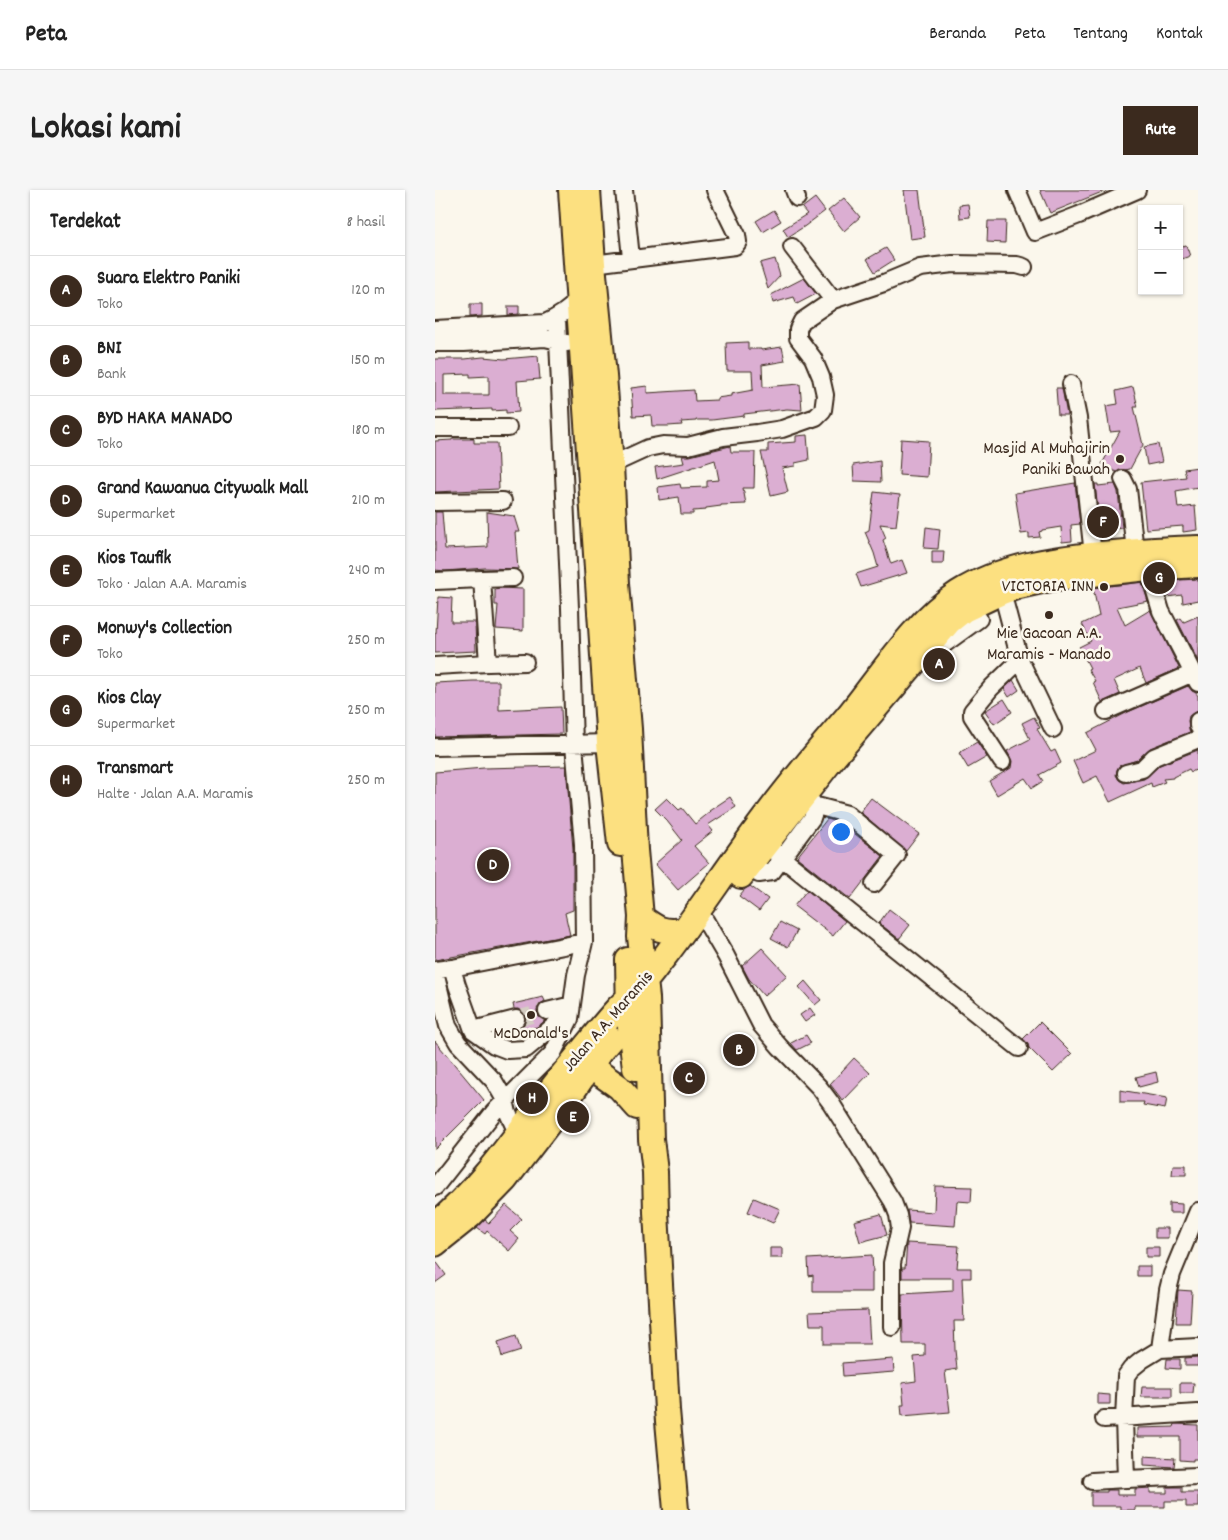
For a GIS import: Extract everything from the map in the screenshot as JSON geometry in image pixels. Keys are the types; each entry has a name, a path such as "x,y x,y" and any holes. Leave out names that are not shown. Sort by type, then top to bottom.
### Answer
{"highway":[{"path":"586,190 605,376 617,584 629,729 635,850 641,917 637,1107 648,1172 676,1510"},
{"path":"586,190 578,300 609,743 621,857 627,951 638,998 651,1130 648,1172 653,1415 660,1510"},
{"path":"435,1244 470,1216 505,1180 591,1067 638,998 683,948 747,868 775,851 809,801 834,757 949,622 964,610 1019,586 1198,548"},
{"name":"Jalan A.A. Maramis","path":"435,1225 482,1179 606,1022 638,998 683,930 773,807 919,627 935,610 958,593 987,578 1019,567 1049,560 1093,555 1142,560"},
{"path":"1142,560 1198,566"},
{"path":"641,917 659,929 669,932 683,930"},
{"path":"606,1022 627,951"},
{"path":"591,1067 619,1087 637,1107"}],"street":[{"path":"624,190 631,258"},
{"path":"593,264 735,246 738,242 737,235 715,190"},
{"path":"1017,190 1035,232 1079,216 1137,190"},
{"path":"792,247 833,300"},
{"path":"611,466 648,448 663,445 688,446 723,437 781,429 817,417 823,410 825,395 821,377 813,358 798,338 798,329 802,321 833,300 884,283 920,268 953,264 1017,265 1024,267"},
{"path":"435,329 545,324 569,311 578,300"},
{"path":"435,1187 494,1112 553,1053 571,1012 576,975 584,942 583,844 574,744 557,318"},
{"path":"435,343 545,338 569,344 582,354"},
{"path":"1071,384 1077,418 1093,555"},
{"path":"435,428 508,428"},
{"path":"1106,710 1196,678 1161,611 1142,560 1128,489 1123,479"},
{"path":"435,502 503,501"},
{"path":"435,582 513,578"},
{"path":"481,579 488,663"},
{"path":"1002,592 1020,660 1053,729"},
{"path":"931,653 979,619 971,607"},
{"path":"1002,762 972,716 972,711 991,688 1020,660"},
{"path":"435,666 525,662"},
{"path":"1198,721 1198,726"},
{"path":"1126,773 1142,769 1155,757 1198,739"},
{"path":"435,747 609,743"},
{"path":"809,801 847,814 897,855 874,884"},
{"path":"775,851 1019,1048"},
{"path":"705,920 726,956 761,1025 831,1103 893,1202 900,1228 892,1263 892,1328"},
{"path":"520,1130 513,1124 505,1100 495,1081 458,1043 448,1026 435,971 584,942"},
{"path":"452,968 473,1030 494,1045 507,1050 527,1049 571,1012"},
{"path":"547,1011 571,1012"},
{"path":"473,1030 516,1019"},
{"path":"1160,1350 1172,1274 1194,1232 1198,1211"},
{"path":"1126,1478 1124,1419 1126,1376 1131,1368 1141,1360 1160,1350 1198,1348"},
{"path":"1104,1419 1198,1413"},
{"path":"1092,1481 1198,1476"}],"building":[{"path":"904,190 919,190 925,237 910,239"},
{"path":"1040,190 1107,190 1050,213"},
{"path":"815,198 825,211 788,237 783,229 807,214 802,208"},
{"path":"844,198 860,217 844,231 828,211"},
{"path":"968,204 970,217 960,218 959,205"},
{"path":"774,210 781,221 763,232 756,221"},
{"path":"988,221 1006,221 1005,243 987,242"},
{"path":"1186,245 1190,256 1183,259 1183,250 1183,246"},
{"path":"886,248 894,260 875,272 867,259"},
{"path":"775,259 780,276 768,289 760,263"},
{"path":"804,278 816,294 797,304 794,297 773,303 771,295"},
{"path":"470,304 482,304 482,316 470,317"},
{"path":"508,306 519,306 519,314 508,315"},
{"path":"748,342 748,349 761,350 782,347 785,361 762,365 763,387 800,384 802,410 787,409 744,414 744,416 696,420 681,422 682,425 668,426 652,426 651,415 633,416 631,388 647,386 647,393 694,390 695,401 717,400 717,398 731,396 731,394 753,390 752,371 727,371 726,343"},
{"path":"538,356 540,379 517,381 519,412 506,413 506,410 492,411 492,409 435,411 435,359 483,357 504,359","holes":["470,374 470,377 489,376 489,395 444,395 444,375"]},
{"path":"1133,387 1138,407 1134,407 1143,445 1130,469 1116,472 1102,464 1120,431 1110,432 1106,406 1118,404 1116,391"},
{"path":"1056,388 1062,388 1067,415 1058,415"},
{"path":"807,435 809,460 795,463 795,466 782,468 788,492 771,496 761,452 768,452 768,444 796,442 796,436"},
{"path":"474,439 474,443 497,443 499,489 435,492 435,441"},
{"path":"901,439 929,441 927,477 899,475"},
{"path":"1158,444 1162,462 1147,465 1144,447"},
{"path":"730,446 731,452 755,452 754,488 743,488 746,504 721,505 706,508 706,510 693,511 693,514 681,514 679,497 659,500 658,487 680,484 681,488 707,487 707,481 719,480 715,460 657,479 655,467 684,463 682,456 690,456"},
{"path":"880,461 881,482 854,481 853,465"},
{"path":"1198,467 1198,487 1176,491 1178,508 1195,506 1197,530 1183,532 1183,526 1146,529 1141,482 1186,477 1184,469"},
{"path":"1075,483 1080,524 1071,525 1072,541 1062,542 1061,527 1042,530 1039,532 1040,537 1029,538 1029,533 1021,534 1015,493"},
{"path":"1095,484 1098,484 1098,486 1115,484 1118,492 1122,528 1100,530"},
{"path":"874,492 900,495 896,526 880,524 886,538 883,540 891,564 902,560 907,573 861,587 856,574 878,567 865,532 869,530"},
{"path":"435,512 442,512 445,549 488,547 487,512 514,516 519,532 515,532 518,569 435,570"},
{"path":"926,527 940,529 938,549 924,548"},
{"path":"932,551 944,551 943,564 932,564"},
{"path":"1198,579 1198,600 1183,603 1182,595 1167,597 1162,581"},
{"path":"1142,582 1148,601 1117,607 1125,625 1150,610 1179,668 1146,683 1140,668 1114,680 1120,694 1102,702 1093,682 1095,681 1088,669 1090,668 1079,647 1091,641 1082,624 1099,616 1093,588"},
{"path":"495,589 523,589 523,631 496,629 498,605 495,605"},
{"path":"438,597 452,598 451,622 475,622 476,651 435,653"},
{"path":"1198,616 1198,661 1177,620 1181,618 1184,622"},
{"path":"1013,680 1019,690 1009,697 1004,689"},
{"path":"499,681 499,710 561,707 562,734 435,737 435,683"},
{"path":"1188,686 1198,696 1198,711 1189,716 1190,732 1150,748 1137,760 1119,766 1116,775 1124,783 1144,779 1160,765 1198,750 1198,769 1191,772 1189,769 1173,778 1163,779 1165,782 1152,787 1151,783 1110,802 1097,776 1083,783 1073,761 1096,750 1087,733 1128,712"},
{"path":"1004,699 1012,712 994,724 985,711"},
{"path":"1034,717 1040,728 1037,729 1051,752 1055,750 1061,763 1039,775 1043,781 1032,788 1025,778 997,795 989,781 1011,768 1012,761 1007,751 1030,739 1022,723"},
{"path":"977,742 987,757 968,768 959,753"},
{"path":"566,766 573,849 573,910 565,913 570,935 435,960 435,772 484,768"},
{"path":"730,797 736,807 708,825 713,831 694,846 709,863 678,890 655,864 682,840 655,809 667,798 679,810 682,808 695,824 709,811"},
{"path":"871,798 919,834 906,851 860,812"},
{"path":"827,819 841,823 883,856 850,899 797,857"},
{"path":"750,886 768,899 759,911 739,896"},
{"path":"807,890 845,921 833,936 794,906"},
{"path":"889,909 910,925 899,939 879,923"},
{"path":"780,922 797,931 788,947 771,938"},
{"path":"762,948 787,975 764,996 749,979 742,966"},
{"path":"805,981 821,1000 815,1005 799,987"},
{"name":"McDonald's","path":"543,997 545,1001 540,1004 537,1013 545,1021 537,1027 519,1031 518,1029 523,1026 526,1017 523,1012 514,1009 513,1004"},
{"path":"810,1008 815,1015 805,1022 800,1015"},
{"path":"1040,1022 1072,1054 1053,1072 1029,1048 1023,1039"},
{"path":"806,1035 811,1043 797,1050 791,1043"},
{"path":"435,1041 484,1100 435,1149"},
{"path":"854,1058 870,1073 843,1101 830,1084"},
{"path":"1156,1072 1158,1082 1139,1087 1136,1077"},
{"path":"1120,1090 1167,1098 1165,1109 1143,1105 1144,1102 1120,1102"},
{"path":"1173,1165 1186,1165 1186,1175 1172,1175"},
{"path":"935,1186 972,1187 971,1202 957,1201 955,1226 909,1223 907,1210 934,1212"},
{"path":"754,1198 780,1209 773,1223 748,1212"},
{"path":"1169,1203 1182,1204 1182,1213 1169,1213"},
{"path":"506,1205 522,1219 510,1231 519,1239 509,1251 487,1231 485,1234 477,1228 485,1220 489,1223"},
{"path":"881,1214 887,1235 860,1242 854,1221"},
{"path":"1155,1228 1168,1228 1168,1238 1155,1238"},
{"path":"907,1243 959,1246 957,1268 971,1268 971,1278 962,1278 964,1321 954,1321 957,1369 945,1371 950,1412 902,1416 901,1405 904,1405 902,1383 916,1381 914,1357 925,1356 925,1344 903,1344 902,1294 953,1291 953,1278 902,1278 902,1268 905,1268"},
{"path":"1146,1247 1159,1247 1159,1257 1146,1257"},
{"path":"770,1248 782,1248 782,1258 770,1258"},
{"path":"872,1255 872,1292 813,1292 813,1275 809,1276 808,1259"},
{"path":"435,1260 446,1275 435,1283"},
{"path":"1137,1266 1150,1266 1150,1276 1137,1276"},
{"path":"1178,1290 1192,1291 1190,1323 1176,1323"},
{"path":"868,1310 870,1344 824,1344 824,1325 810,1325 809,1312"},
{"path":"516,1336 521,1351 502,1357 498,1342"},
{"path":"1198,1357 1198,1366 1185,1366 1185,1358"},
{"path":"893,1359 894,1372 843,1376 842,1363"},
{"path":"1167,1359 1180,1359 1180,1369 1166,1368"},
{"path":"1180,1383 1194,1383 1193,1393 1180,1393"},
{"path":"1142,1387 1172,1387 1172,1397 1141,1397"},
{"path":"1097,1394 1110,1395 1110,1404 1097,1404"},
{"path":"1175,1424 1198,1425 1198,1459 1193,1459 1193,1461 1180,1460 1180,1437 1137,1437 1137,1428 1174,1427"},
{"path":"1144,1456 1175,1458 1174,1467 1144,1465"},
{"path":"1167,1487 1182,1487 1182,1492 1198,1492 1198,1507 1186,1507 1186,1501 1165,1501 1165,1507 1135,1507 1135,1510 1120,1510 1120,1506 1091,1506 1091,1492 1117,1490 1117,1495 1135,1495 1135,1489 1150,1488 1150,1493 1167,1493"}],"tunnel":[{"path":"516,1019 547,1011"}],"place":[{"name":"Masjid Al Muhajirin Paniki Bawah","path":"1120,459"},
{"name":"Monwy's Collection","path":"1103,522"},
{"name":"Kios Clay","path":"1159,578"},
{"name":"VICTORIA INN","path":"1104,587"},
{"name":"Mie Gacoan A.A. Maramis - Manado","path":"1049,615"},
{"name":"Suara Elektro Paniki","path":"939,664"},
{"name":"Grand Kawanua Citywalk Mall","path":"493,865"},
{"name":"McDonald's","path":"531,1015"},
{"name":"BNI","path":"739,1050"},
{"name":"BYD HAKA MANADO","path":"689,1078"},
{"name":"Transmart","path":"532,1098"},
{"name":"Kios Taufik","path":"573,1117"}]}
